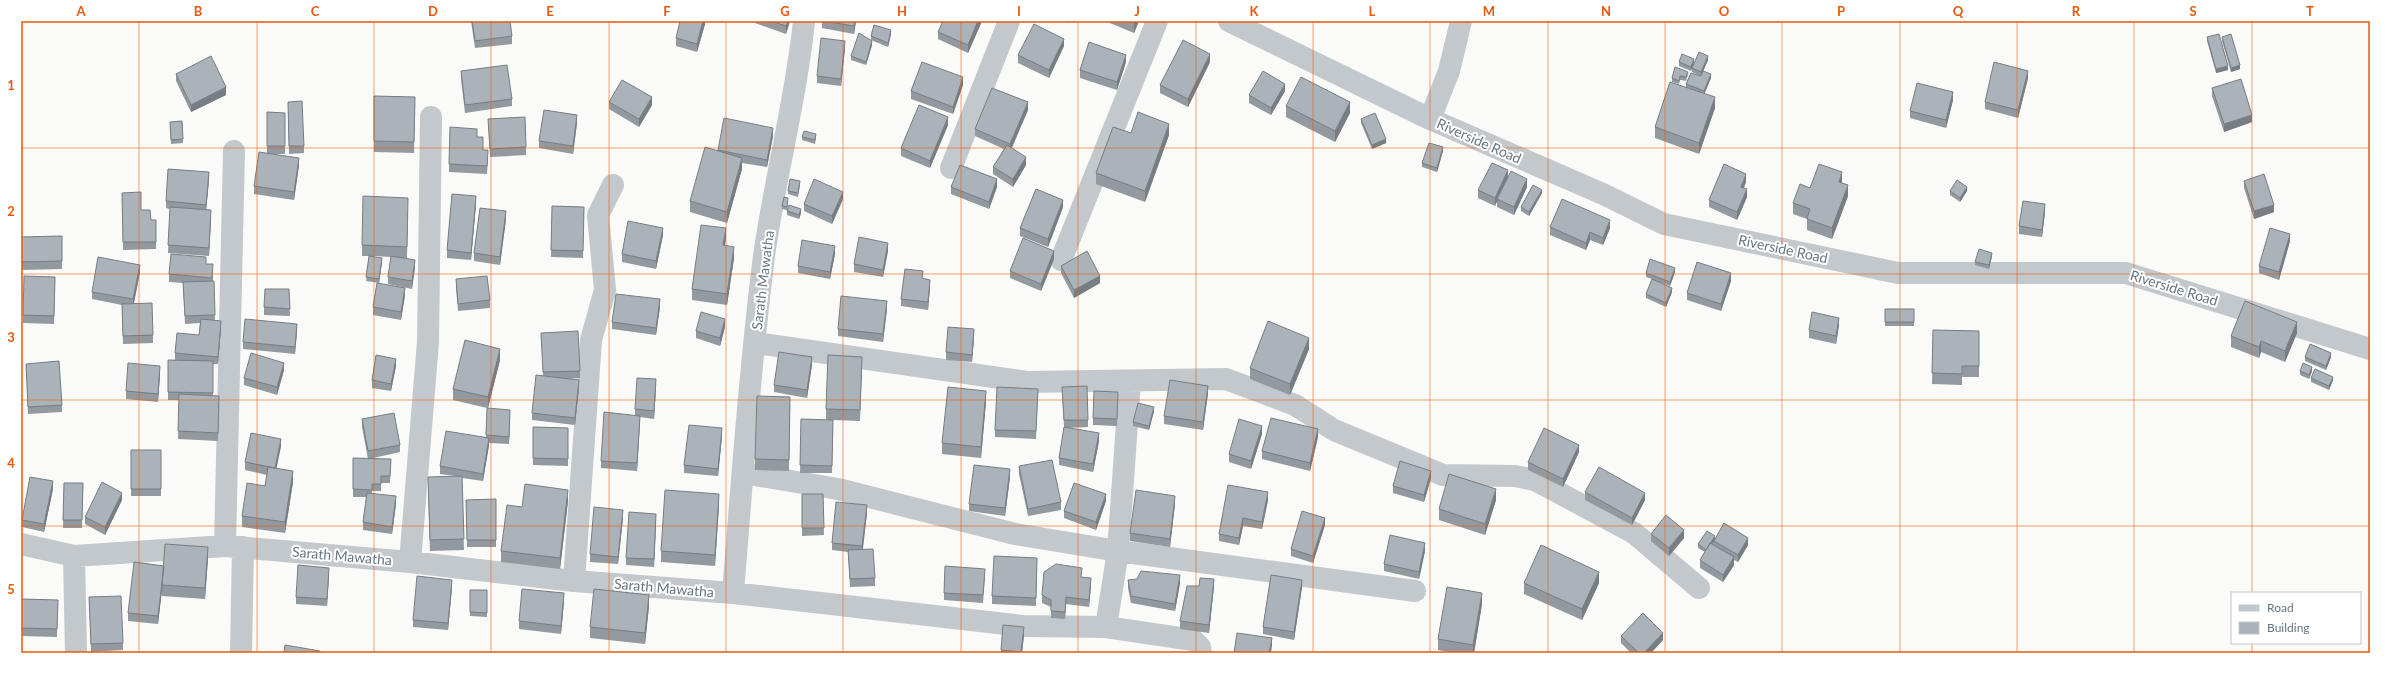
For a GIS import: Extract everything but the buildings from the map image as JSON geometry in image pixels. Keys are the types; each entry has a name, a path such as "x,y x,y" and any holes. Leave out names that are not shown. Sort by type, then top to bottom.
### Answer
{"street":[{"name":"Sarath Mawatha","path":"21,544 74,556 234,546 410,562 574,581 733,593 743,473 765,255 799,70 804,21"},
{"path":"951,168 1009,21"},
{"path":"1060,260 1157,21"},
{"name":"Riverside Road","path":"1229,21 1430,119 1603,194 1664,224 1898,273 2126,273 2370,350"},
{"path":"1430,119 1449,71 1461,21"},
{"path":"410,562 428,342 431,117"},
{"path":"234,151 234,546 241,653"},
{"path":"574,581 591,340 605,290 598,215 613,185"},
{"path":"756,343 1027,382 1226,379 1295,405 1334,430 1443,475 1516,476 1535,480 1634,533 1699,588"},
{"path":"1106,627 1118,551 1130,381"},
{"path":"743,473 838,490 1016,534 1118,551 1415,591"},
{"path":"74,556 76,653"},
{"path":"733,593 1023,626 1106,627 1193,640 1200,647 1201,653"}]}
